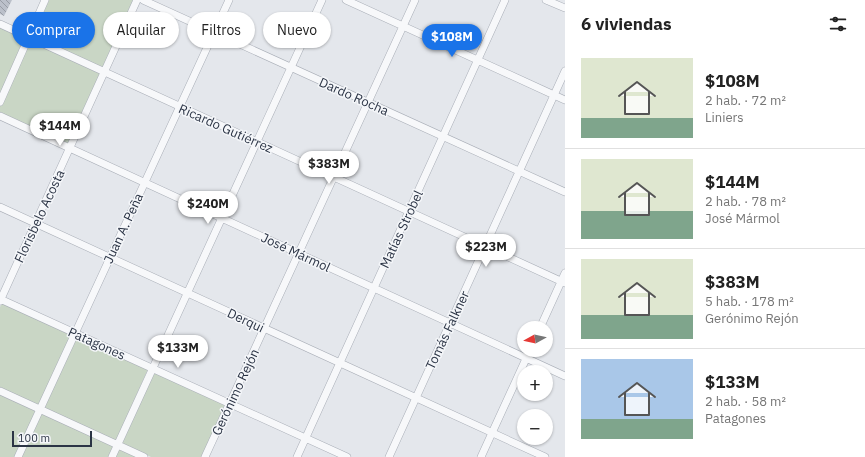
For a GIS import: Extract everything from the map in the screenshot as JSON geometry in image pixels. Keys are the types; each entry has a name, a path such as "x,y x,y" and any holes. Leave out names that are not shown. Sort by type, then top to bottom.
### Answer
{"street":[{"path":"40,12 45,0"},
{"name":"Florisbelo Acosta","path":"0,300 137,0"},
{"name":"Dardo Rocha","path":"143,0 187,20"},
{"name":"Juan A. Peña","path":"223,12 229,0"},
{"path":"112,457 322,0"},
{"path":"346,0 565,100"},
{"name":"Gerónimo Rejón","path":"205,457 414,0"},
{"name":"Matías Strobel","path":"297,457 505,0"},
{"path":"546,0 565,8"},
{"name":"Ricardo Gutiérrez","path":"0,24 12,30"},
{"path":"0,102 24,48"},
{"name":"Ricardo Gutiérrez","path":"51,48 563,282"},
{"name":"Juan A. Peña","path":"18,457 206,48"},
{"name":"Dardo Rocha","path":"249,48 565,192"},
{"name":"Tomás Falkner","path":"390,457 565,71"},
{"name":"José Mármol","path":"0,116 565,376"},
{"name":"Derqui","path":"0,208 545,457"},
{"path":"544,321 563,282 565,273"},
{"name":"Patagones","path":"0,300 347,457"},
{"path":"481,457 526,358"},
{"path":"0,392 144,457"}],"green space":[{"path":"49,0 133,0 128,12 103,12 103,48 112,48 103,68 59,48 95,48 95,12 43,12"},
{"path":"0,26 12,31 12,48 48,48 103,73 68,147 0,115"},
{"path":"2,303 71,335 39,406 0,388 0,307"},
{"path":"76,337 148,369 116,441 44,408"},
{"path":"154,372 225,404 202,457 151,457 122,444"},
{"path":"0,395 36,411 15,457 0,457"},
{"path":"40,413 113,446 108,457 21,457"},
{"path":"118,449 136,457 115,457"}],"building":[{"path":"0,0 12,0 4,16 0,14"}]}
